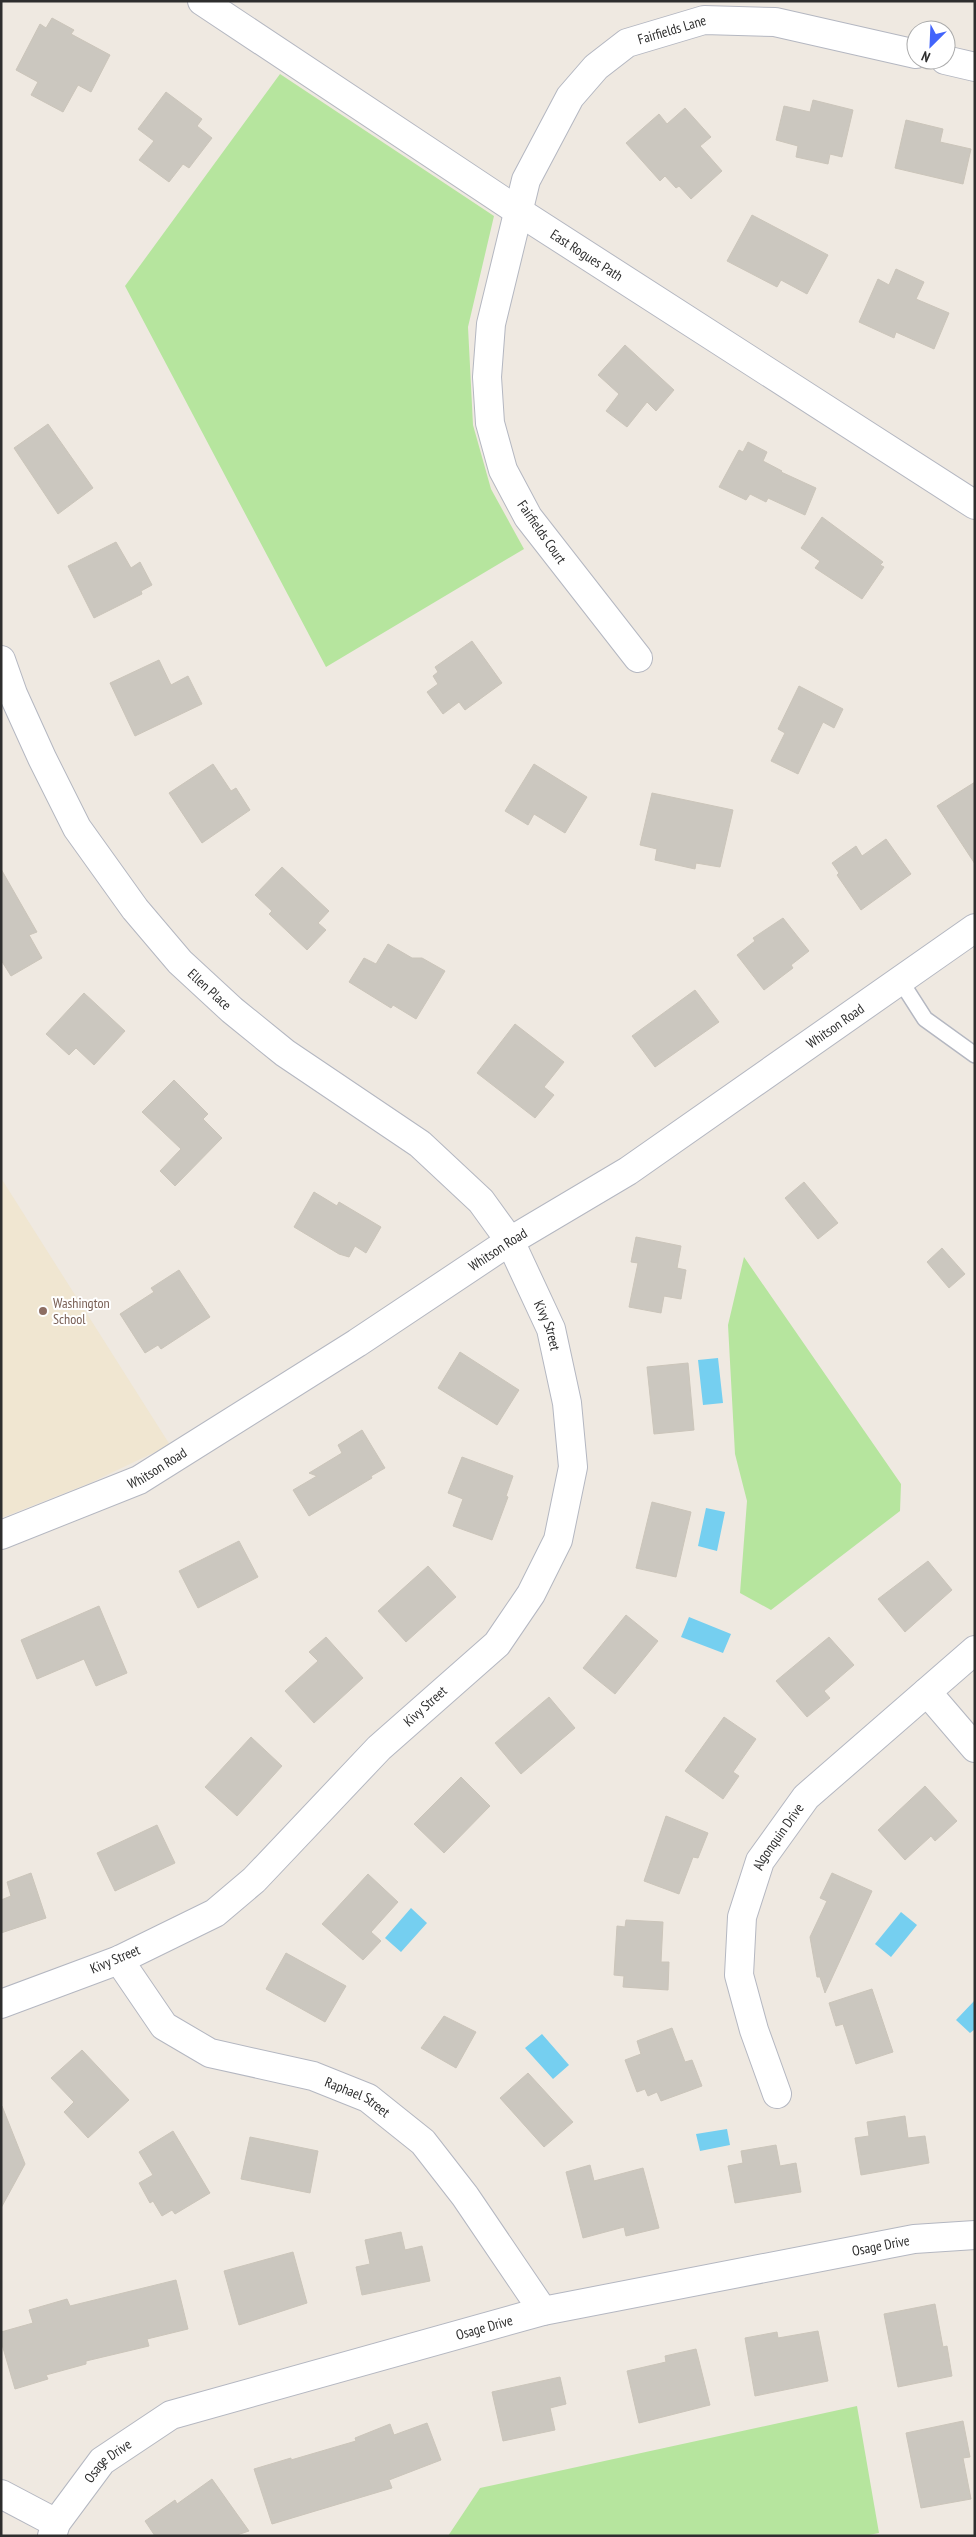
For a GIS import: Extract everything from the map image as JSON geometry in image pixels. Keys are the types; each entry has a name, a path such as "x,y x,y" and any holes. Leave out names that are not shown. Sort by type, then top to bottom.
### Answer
{"street":[{"name":"East Rogues Path","path":"202,1 518,211 975,505"},
{"name":"Fairfields Lane","path":"518,211 526,180 570,97 596,67 627,44 704,20 775,22 906,52"},
{"path":"956,63 975,67"},
{"name":"Fairfields Court","path":"518,211 491,324 487,377 490,422 503,470 528,516 638,658"},
{"name":"Ellen Place","path":"1,660 13,694 77,828 136,909 180,962 232,1010 284,1052 420,1144 481,1200 510,1241"},
{"name":"Whitson Road","path":"1,1535 139,1480 357,1343 510,1241 628,1171 975,928"},
{"name":"Kivy Street","path":"1,2004 119,1960 215,1914 254,1880 379,1748 497,1644 531,1594 558,1540 572,1468 567,1403 551,1329 510,1241"},
{"name":"Algonquin Drive","path":"777,2094 754,2030 739,1975 742,1917 760,1861 806,1797 975,1650"},
{"path":"927,1692 975,1748"},
{"name":"Raphael Street","path":"119,1960 164,2026 210,2053 313,2076 368,2098 423,2142 465,2196 542,2311"},
{"name":"Osage Drive","path":"54,2529 102,2461 171,2415 542,2311 914,2240 975,2235"},
{"path":"1,2494 54,2529"}],"lane":[{"path":"900,980 925,1018 975,1055"}],"shaded area":[{"name":"Washington School","path":"1,1178 170,1445 90,1483 1,1518"}],"green space":[{"path":"280,74 494,216 468,327 473,425 491,489 524,549 326,667 125,286"},
{"path":"744,1257 901,1484 900,1511 771,1610 740,1593 747,1501 735,1454 728,1325"},
{"path":"857,2406 879,2533 864,2536 448,2536 480,2488"}],"water":[{"path":"718,1358 723,1403 703,1405 698,1360"},
{"path":"706,1508 725,1512 717,1551 698,1546"},
{"path":"689,1617 731,1634 723,1653 681,1637"},
{"path":"411,1908 427,1923 401,1952 385,1938"},
{"path":"901,1912 917,1925 891,1957 875,1944"},
{"path":"975,2000 975,2029 970,2033 956,2020"},
{"path":"542,2034 569,2065 553,2079 525,2048"},
{"path":"727,2129 730,2145 700,2151 696,2134"}],"building":[{"path":"52,18 74,30 71,34 110,55 91,92 78,85 63,112 31,95 38,82 16,70 40,24 46,28"},
{"path":"166,92 202,119 197,126 212,138 189,168 183,164 169,182 139,160 154,141 138,129"},
{"path":"813,100 853,110 842,157 830,154 828,164 796,157 798,146 776,140 784,106 810,112"},
{"path":"685,108 711,137 700,146 722,171 691,199 679,186 676,188 665,176 660,181 626,143 659,114 667,124"},
{"path":"906,120 943,129 940,142 971,149 963,184 895,168"},
{"path":"752,215 828,255 807,294 781,280 777,287 727,261"},
{"path":"896,269 924,282 916,299 949,313 934,349 896,332 894,338 859,322 878,279 889,285"},
{"path":"625,345 674,390 656,411 647,402 627,427 606,411 619,394 598,375"},
{"path":"48,424 93,488 58,514 14,448"},
{"path":"748,442 767,452 763,461 781,472 816,488 805,515 768,498 766,502 750,494 746,500 719,487 739,450 743,452"},
{"path":"822,517 883,562 880,565 884,567 862,599 815,568 820,561 801,548"},
{"path":"116,542 131,568 140,562 152,585 141,591 142,594 94,618 68,566"},
{"path":"472,641 502,683 465,710 459,702 443,714 427,692 438,684 433,676 438,672 435,667"},
{"path":"159,660 171,685 188,676 202,704 135,736 110,683"},
{"path":"799,686 843,709 834,728 823,722 798,774 771,761 785,733 778,729"},
{"path":"213,764 231,791 236,788 250,810 202,843 169,793"},
{"path":"534,764 587,797 565,833 534,814 528,825 505,811"},
{"path":"975,782 975,864 937,806"},
{"path":"652,793 733,810 720,867 696,863 695,869 655,860 657,849 640,845"},
{"path":"886,839 911,874 861,910 837,875 839,873 832,863 856,846 862,856"},
{"path":"282,867 329,911 318,923 326,930 307,950 269,914 272,911 255,895"},
{"path":"1,869 37,932 29,935 42,958 11,976 1,960"},
{"path":"783,918 809,951 791,965 793,968 764,990 737,955 755,941 753,938"},
{"path":"388,944 412,958 422,958 445,971 416,1019 393,1005 391,1008 349,982 364,958 376,964"},
{"path":"695,990 719,1022 655,1067 632,1036"},
{"path":"84,993 125,1031 94,1065 76,1048 69,1055 46,1034"},
{"path":"515,1024 564,1062 544,1087 554,1095 535,1118 477,1073"},
{"path":"174,1080 208,1114 203,1119 222,1138 175,1186 160,1171 181,1149 142,1112"},
{"path":"804,1182 838,1223 818,1239 785,1198"},
{"path":"314,1192 337,1206 339,1202 381,1227 366,1253 355,1246 349,1257 339,1254 294,1227"},
{"path":"636,1237 681,1246 677,1268 686,1270 681,1299 664,1296 661,1313 629,1307 638,1263 631,1262"},
{"path":"942,1248 965,1274 949,1288 927,1262"},
{"path":"179,1270 210,1317 161,1349 158,1345 145,1353 120,1314 154,1292 151,1288"},
{"path":"460,1352 519,1390 497,1425 438,1388"},
{"path":"688,1363 694,1430 654,1434 647,1367"},
{"path":"362,1430 385,1468 371,1476 372,1478 309,1516 293,1490 317,1476 309,1473 342,1453 338,1445"},
{"path":"462,1457 513,1476 506,1496 508,1497 492,1540 453,1526 463,1499 448,1493"},
{"path":"652,1502 691,1512 676,1577 636,1568"},
{"path":"239,1541 258,1577 198,1608 179,1571"},
{"path":"928,1561 952,1590 905,1632 878,1599"},
{"path":"428,1566 456,1597 406,1642 378,1611"},
{"path":"99,1606 127,1673 96,1686 84,1659 37,1679 21,1640"},
{"path":"626,1615 658,1641 615,1694 583,1668"},
{"path":"326,1637 363,1678 314,1723 285,1691 318,1661 309,1652"},
{"path":"829,1637 854,1665 824,1691 830,1698 807,1717 776,1681"},
{"path":"549,1697 575,1728 521,1774 495,1743"},
{"path":"724,1717 756,1739 733,1772 739,1776 723,1799 685,1771"},
{"path":"251,1737 282,1766 237,1816 205,1787"},
{"path":"461,1777 490,1806 444,1853 414,1824"},
{"path":"925,1786 957,1821 935,1841 931,1836 905,1860 878,1830"},
{"path":"666,1816 708,1833 698,1858 693,1857 679,1894 644,1881"},
{"path":"157,1825 175,1863 115,1891 97,1853"},
{"path":"31,1873 46,1918 1,1933 1,1900 11,1896 7,1882"},
{"path":"832,1873 872,1891 825,1993 820,1977 817,1977 810,1937 827,1901 820,1898"},
{"path":"368,1874 398,1902 371,1932 381,1941 363,1960 322,1924"},
{"path":"626,1920 663,1922 661,1962 669,1962 668,1990 623,1987 624,1976 614,1975 617,1926 625,1927"},
{"path":"286,1953 346,1986 325,2022 266,1989"},
{"path":"872,1989 893,2052 856,2064 843,2024 836,2026 829,2003"},
{"path":"444,2016 476,2032 456,2068 421,2048"},
{"path":"672,2028 685,2062 692,2060 702,2086 661,2101 657,2092 648,2096 645,2089 637,2092 625,2060 641,2054 637,2041"},
{"path":"82,2050 129,2100 88,2138 64,2112 74,2102 51,2078"},
{"path":"528,2073 573,2122 544,2147 500,2098"},
{"path":"1,2107 25,2164 1,2208"},
{"path":"905,2116 908,2138 925,2136 929,2163 861,2175 855,2138 869,2136 867,2122"},
{"path":"173,2131 210,2193 175,2214 172,2210 162,2216 153,2201 150,2203 139,2183 153,2175 139,2152"},
{"path":"250,2137 318,2151 310,2193 241,2179"},
{"path":"776,2145 780,2166 796,2163 801,2192 735,2203 728,2166 743,2163 741,2151"},
{"path":"590,2165 594,2181 643,2168 659,2228 626,2236 624,2227 583,2238 566,2172"},
{"path":"401,2232 405,2250 422,2246 430,2281 362,2295 356,2267 370,2264 365,2240"},
{"path":"293,2252 307,2303 239,2325 224,2271"},
{"path":"176,2280 188,2329 147,2339 149,2346 86,2361 86,2364 46,2375 48,2379 15,2389 1,2341 1,2332 33,2323 29,2310 67,2299 70,2306"},
{"path":"935,2304 943,2347 947,2346 952,2376 898,2387 884,2314"},
{"path":"818,2331 828,2381 755,2396 745,2338 777,2332 778,2338"},
{"path":"696,2349 710,2405 639,2423 627,2371 666,2362 665,2356"},
{"path":"560,2377 566,2404 550,2408 555,2430 503,2441 492,2392"},
{"path":"963,2421 970,2457 963,2458 971,2499 921,2508 906,2433"},
{"path":"427,2423 441,2460 389,2480 392,2488 272,2524 254,2469 356,2441 355,2438 390,2424 394,2435"},
{"path":"212,2479 249,2531 234,2536 155,2536 145,2521 175,2500 177,2504"}],"place":[{"name":"Washington School","path":"43,1311"}]}
